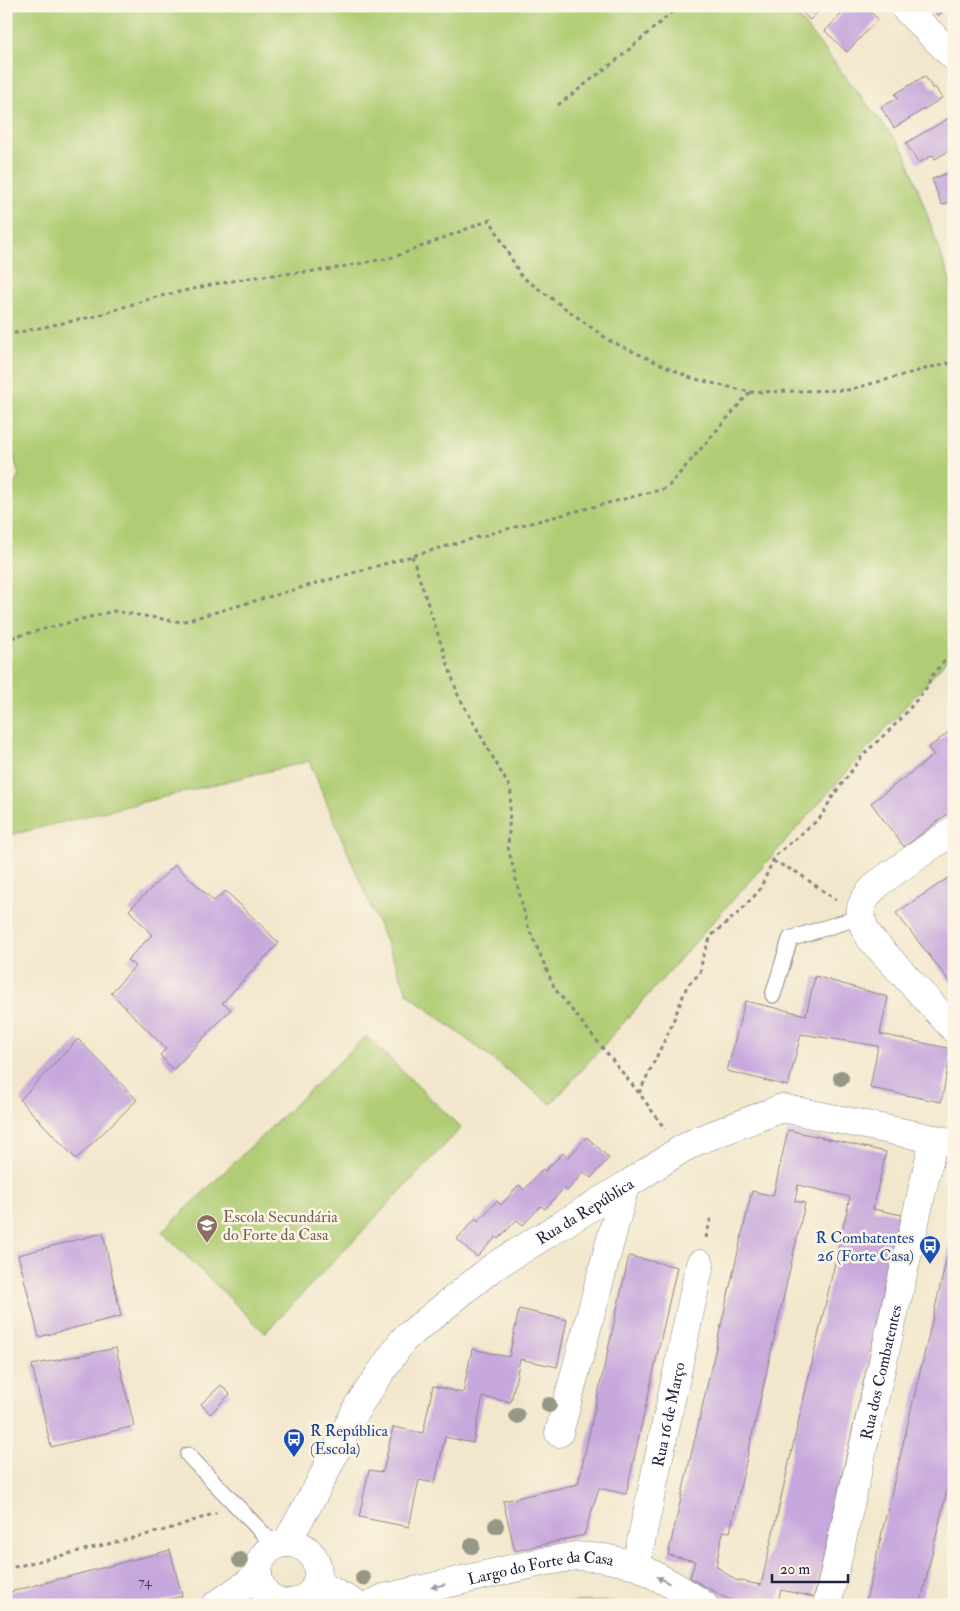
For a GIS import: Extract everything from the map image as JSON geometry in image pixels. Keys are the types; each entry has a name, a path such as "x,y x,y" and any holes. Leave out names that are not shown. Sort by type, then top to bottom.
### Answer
{"street":[{"path":"904,6 954,57"},
{"path":"954,830 880,882 869,892 861,904 860,917 864,929 870,938 954,1029"},
{"name":"Rua da República","path":"280,1544 315,1492 358,1406 403,1340 493,1267 680,1150 697,1141 782,1108 944,1141"},
{"name":"Rua dos Combatentes","path":"827,1605 944,1141"},
{"path":"559,1432 625,1186"},
{"name":"Rua 16 de Março","path":"636,1565 700,1264"},
{"name":"Rua da República","path":"312,1554 315,1492"},
{"path":"299,1599 318,1573 317,1563 312,1554 305,1548 296,1544 280,1544 267,1551 262,1558 258,1574 259,1583 270,1597 279,1602 299,1599 357,1605"},
{"name":"Largo do Forte da Casa","path":"370,1605 384,1598 576,1556 604,1558 636,1565 704,1605"},
{"path":"216,1605 258,1574"}],"lane":[{"path":"773,994 790,939 860,917"},
{"path":"188,1455 236,1506 280,1544"}],"path":[{"path":"558,105 618,59 678,6"},
{"path":"6,335 96,316 152,298 215,284 262,276 326,270 394,257 490,220 521,276 610,341 691,378 750,392 848,390 947,363 954,366"},
{"path":"6,639 113,611 181,622 504,530 667,488 750,392"},
{"path":"412,556 458,695 511,790 508,847 527,924 551,981 555,989 639,1093 680,1150"},
{"path":"639,1093 670,1029 688,986 700,973 703,956 711,936 738,913 759,891 776,856 793,839 820,818 833,796 864,755 900,720 928,686 930,678 954,649"},
{"path":"773,861 798,873 860,917"},
{"path":"6,1569 169,1529 236,1506"}],"green space":[{"path":"6,6 790,6 905,152 954,291 954,652 551,1104 408,994 309,761 6,836 6,500 19,475 6,430"},
{"path":"366,1036 461,1128 265,1333 162,1232"},
{"path":"613,1601 621,1605 558,1605 575,1602"}],"building":[{"path":"796,6 823,6 810,20"},
{"path":"849,6 864,6 878,19 847,52 825,31"},
{"path":"928,6 947,6 938,16"},
{"path":"925,76 933,89 935,87 942,98 894,128 881,107 898,98 895,94"},
{"path":"954,115 954,148 935,159 933,155 918,163 906,143"},
{"path":"954,171 954,201 942,205 932,179"},
{"path":"954,728 954,809 904,847 871,803 934,755 928,748"},
{"path":"175,865 214,901 226,891 279,943 222,1003 231,1009 173,1070 160,1055 166,1049 111,993 135,966 127,960 152,935 129,910"},
{"path":"954,874 954,987 896,913"},
{"path":"815,976 888,997 880,1034 952,1049 941,1102 870,1088 878,1046 801,1034 788,1086 727,1071 745,1001 806,1015"},
{"path":"78,1039 137,1100 76,1159 20,1100"},
{"path":"788,1130 886,1152 873,1209 902,1215 814,1597 781,1590 777,1605 739,1605 690,1578 695,1561 668,1555 752,1191 773,1196","holes":["798,1185 850,1197 761,1585 735,1580 716,1566 723,1531 730,1532 805,1203 795,1201"]},
{"path":"587,1137 609,1158 591,1178 584,1172 567,1191 564,1188 545,1209 541,1206 523,1225 517,1220 498,1239 496,1237 477,1257 457,1239 476,1218 478,1221 497,1201 501,1205 519,1185 524,1190 543,1169 545,1171 563,1153 568,1157"},
{"path":"953,1232 954,1461 920,1605 865,1605"},
{"path":"103,1233 121,1316 39,1337 18,1255"},
{"path":"629,1256 677,1267 626,1494 599,1488 584,1535 515,1551 503,1501 578,1484"},
{"path":"519,1309 567,1320 557,1367 520,1359 511,1402 483,1397 473,1443 445,1437 435,1483 419,1480 409,1527 359,1517 369,1470 383,1472 393,1427 423,1433 433,1386 463,1393 472,1349 509,1357"},
{"path":"116,1348 134,1426 51,1447 32,1365"},
{"path":"221,1385 230,1394 210,1414 201,1404"},
{"path":"170,1550 182,1596 148,1605 6,1605 6,1593"}],"place":[{"name":"Escola Secundária do Forte da Casa","path":"207,1244"},
{"name":"R Combatentes 26 (Forte Casa)","path":"930,1265"},
{"name":"R República (Escola)","path":"294,1458"}]}
